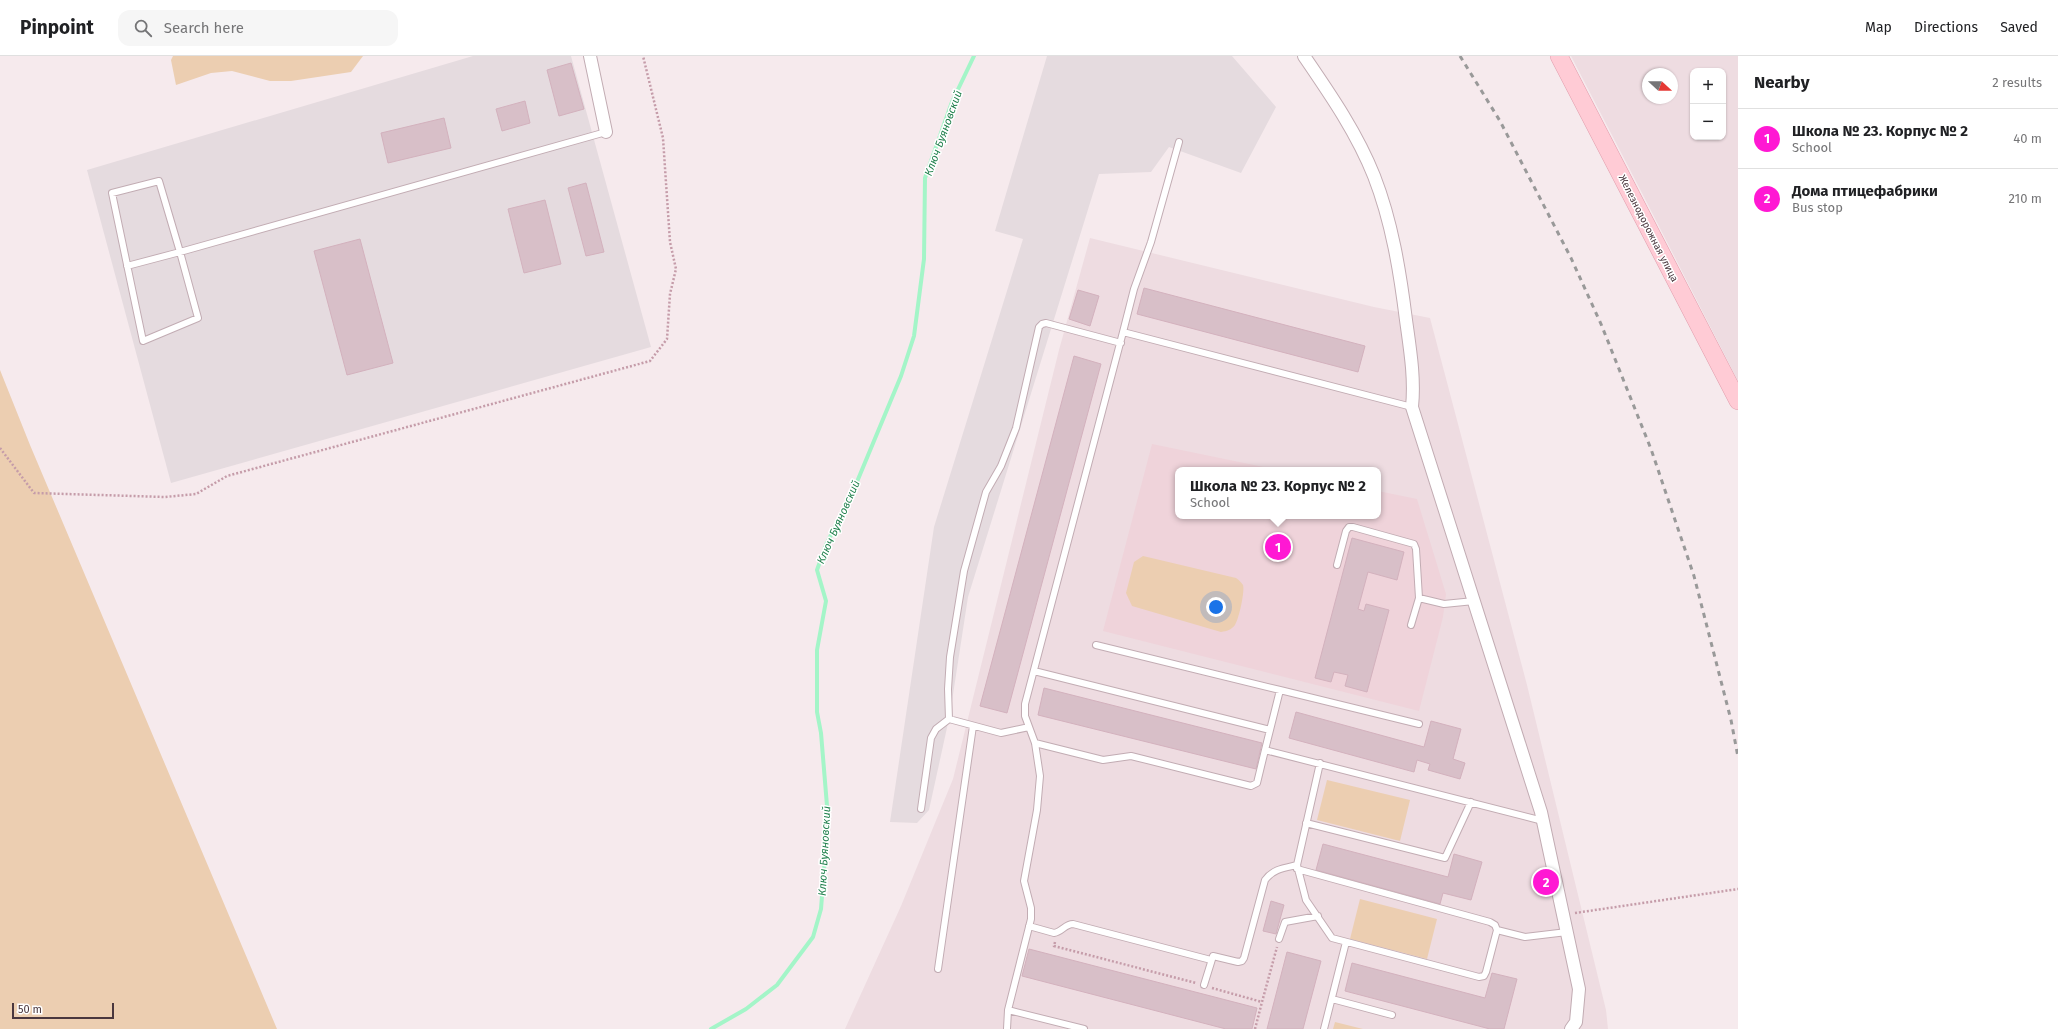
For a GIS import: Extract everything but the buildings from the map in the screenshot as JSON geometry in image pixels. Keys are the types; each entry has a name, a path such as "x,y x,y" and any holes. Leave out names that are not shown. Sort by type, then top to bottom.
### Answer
{"main road":[{"name":"Железнодорожная улица","path":"1559,56 1738,401"}],"street":[{"path":"590,56 606,132"},
{"path":"1304,56 1357,139 1374,175 1384,208 1403,297 1414,385 1412,408 1543,821 1579,989 1576,1022 1571,1029"}],"lane":[{"path":"127,266 606,132"},
{"path":"1007,1029 1008,1010 1029,926 1032,908 1024,881 1037,810 1040,776 1035,744 1024,710 1134,289 1151,242 1180,142"},
{"path":"159,181 180,252 198,318 143,341 112,192 159,181"},
{"path":"949,719 948,689 950,657 964,571 986,492 1001,466 1016,428 1039,327 1046,323 1120,343"},
{"path":"1123,332 1412,408"},
{"path":"1337,565 1346,531 1349,528 1411,542 1416,549 1419,598 1411,625"},
{"path":"1419,598 1444,604 1474,600"},
{"path":"1096,645 1419,724"},
{"path":"1034,671 1270,730"},
{"path":"1035,744 1103,760 1131,756 1251,786 1257,782 1280,690"},
{"path":"949,719 1001,733 1029,727"},
{"path":"921,809 931,738 936,729 949,719"},
{"path":"938,969 972,726"},
{"path":"1265,750 1543,821"},
{"path":"1204,986 1210,960 1213,956 1238,962 1242,961 1265,880 1272,872 1297,867 1490,922 1495,925 1497,930 1484,976 1479,977 1332,938 1306,900 1297,867 1320,764"},
{"path":"1306,823 1445,858 1471,802"},
{"path":"1279,939 1285,922 1318,916"},
{"path":"1029,926 1057,932 1066,925 1073,924 1210,960"},
{"path":"1497,930 1525,937 1568,932"},
{"path":"1324,1029 1346,942"},
{"path":"1332,999 1392,1015"},
{"path":"1008,1010 1084,1029"}],"path":[{"path":"0,448 34,493 165,497 196,494 227,476 650,361 667,339 670,294 676,269 670,242 663,138 643,56"},
{"path":"1564,915 1738,889"},
{"path":"1057,932 1054,946 1262,1002"},
{"path":"1255,1029 1279,939"}],"shaded area":[{"path":"173,56 363,56 351,72 291,81 270,81 232,71 211,73 176,85 171,60"},
{"path":"473,56 571,56 651,347 171,483 87,170"},
{"path":"1047,56 1232,56 1276,107 1241,173 1169,147 1151,172 1099,174 968,597 950,714 929,810 917,823 890,822 934,527 1023,239 995,231"},
{"path":"1571,56 1738,56 1738,381 1642,193"},
{"path":"1090,238 1374,307 1430,318 1527,685 1606,1010 1608,1029 845,1029 901,906 953,779 1059,350"},
{"path":"0,370 30,445 277,1029 0,1029"},
{"path":"1152,444 1263,467 1175,467 1175,519 1381,519 1381,492 1417,499 1446,594 1443,617 1419,711 1103,631"},
{"path":"1143,556 1236,578 1240,581 1243,585 1242,599 1235,625 1229,630 1221,632 1132,606 1126,593 1134,562"},
{"path":"1327,780 1410,800 1400,841 1317,820"},
{"path":"1360,899 1437,919 1427,959 1350,939"},
{"path":"1335,1022 1363,1029 1333,1029"}],"waterway":[{"name":"Ключ Буяновский","path":"711,1029 746,1009 777,985 813,937 821,909 828,818 821,733 817,712 817,650 826,601 817,570 826,545 854,489 901,376 914,336 924,259 925,178 952,102 974,56"}],"railway":[{"path":"1460,56 1500,121 1571,258 1601,324 1651,449 1694,576 1731,720 1738,757"}],"place":[{"name":"Школа № 23. Корпус № 2","path":"1278,547"},
{"name":"Дома птицефабрики","path":"1546,882"}]}
